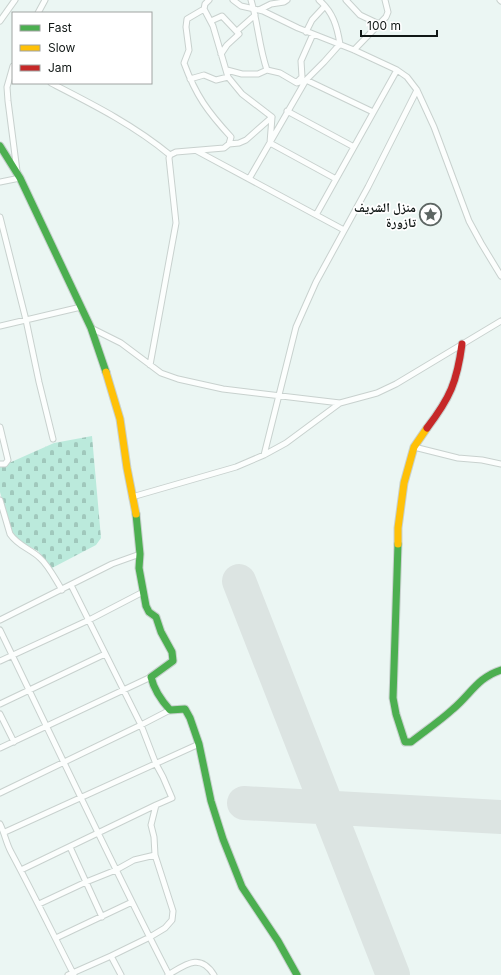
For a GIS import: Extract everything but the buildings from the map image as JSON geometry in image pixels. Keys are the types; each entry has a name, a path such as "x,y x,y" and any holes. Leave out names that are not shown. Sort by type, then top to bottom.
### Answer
{"street":[{"path":"0,21 14,0"},
{"path":"39,12 45,0"},
{"path":"233,0 241,6 257,9 306,32 354,50 397,70 406,77 417,90 434,127 469,221 501,276"},
{"path":"251,0 257,9"},
{"path":"257,9 287,0"},
{"path":"249,179 306,80 340,44 338,30 334,20 319,0"},
{"path":"346,0 360,15 379,24"},
{"path":"354,50 386,17 388,12 385,0"},
{"path":"170,154 176,152 224,148 229,144 232,137 210,114 199,98 184,63 189,50 186,27 187,19 205,3 228,77 242,94 272,117"},
{"path":"306,32 312,20 325,6"},
{"path":"257,9 255,15 266,70"},
{"path":"236,31 255,15"},
{"path":"211,21 222,16 239,34 227,45 221,54"},
{"path":"296,83 302,77 302,56 313,34"},
{"path":"12,70 7,87 19,176"},
{"path":"227,70 242,74 258,74 266,70 280,73 296,83 306,80 374,112"},
{"path":"316,215 397,70"},
{"path":"190,79 204,75 216,80 228,77"},
{"path":"53,84 97,107 145,136 170,154"},
{"path":"264,455 296,327 316,282 368,187 417,90"},
{"path":"287,111 354,147"},
{"path":"229,144 239,144 246,140 272,117"},
{"path":"270,143 272,117"},
{"path":"270,143 336,179"},
{"path":"0,146 19,176 91,328 120,419 132,497 137,518 140,554 139,568 146,606 149,612 156,617 161,632 172,652 173,661 151,677 122,689 0,748"},
{"path":"196,150 344,230"},
{"path":"150,365 176,223 169,158 170,154"},
{"path":"0,182 19,176"},
{"path":"0,217 26,320 52,439"},
{"path":"0,326 81,307"},
{"path":"132,497 236,467 264,455 286,443 340,403 386,389 501,321"},
{"path":"91,328 121,343 161,373 178,379 223,389 340,403"},
{"path":"462,344 459,368 450,394 443,407 414,448 404,483 398,528 393,698 396,714 405,742 411,742 454,709 481,680 491,673 501,670"},
{"path":"0,427 8,460 5,464 0,464"},
{"path":"414,448 458,458 482,460 501,464"},
{"path":"0,500 10,534 13,539 40,557 62,590"},
{"path":"0,620 112,564 140,554"},
{"path":"21,870 172,798 156,764 141,725 71,585"},
{"path":"0,661 89,620 143,592"},
{"path":"0,630 65,761 116,870 169,975 193,962 199,962 204,965 214,975"},
{"path":"0,704 105,654"},
{"path":"151,677 156,690 170,710"},
{"path":"0,792 170,710 185,709 190,718 199,744 211,801 223,839 242,887 278,941 297,975"},
{"path":"0,714 14,742"},
{"path":"5,832 199,744"},
{"path":"0,824 5,832 8,847 39,904 72,974 150,937 165,928 172,920 173,911 155,855 154,837 151,825 156,805"},
{"path":"70,847 102,916"},
{"path":"39,904 116,870 134,860 155,855"},
{"path":"56,938 132,902"},
{"path":"111,956 121,975"}],"green space":[{"path":"92,436 101,538 96,545 52,568 38,551 19,541 11,533 0,492 0,467 54,443"}],"runway":[{"path":"239,581 393,975"},
{"path":"244,803 501,817"}],"traffic: fast":[{"path":"0,146 20,178 91,328 106,372"},
{"path":"136,514 140,554 139,568 146,606 149,612 156,617 161,632 172,652 173,661 151,677 152,682 158,695 170,710 185,709 190,718 199,744 211,801 223,839 242,887 278,941 297,975"},
{"path":"398,544 393,698 396,714 405,742 411,742 438,722 459,704 486,677 501,670"}],"traffic: slow":[{"path":"106,372 120,419 127,468 136,514"},
{"path":"398,544 398,528 404,483 414,447 427,428"}],"traffic: jam":[{"path":"427,428 441,408 451,389 458,369 462,344"}],"place":[{"name":"منزل الشريف تازورة","path":"431,214"}]}
